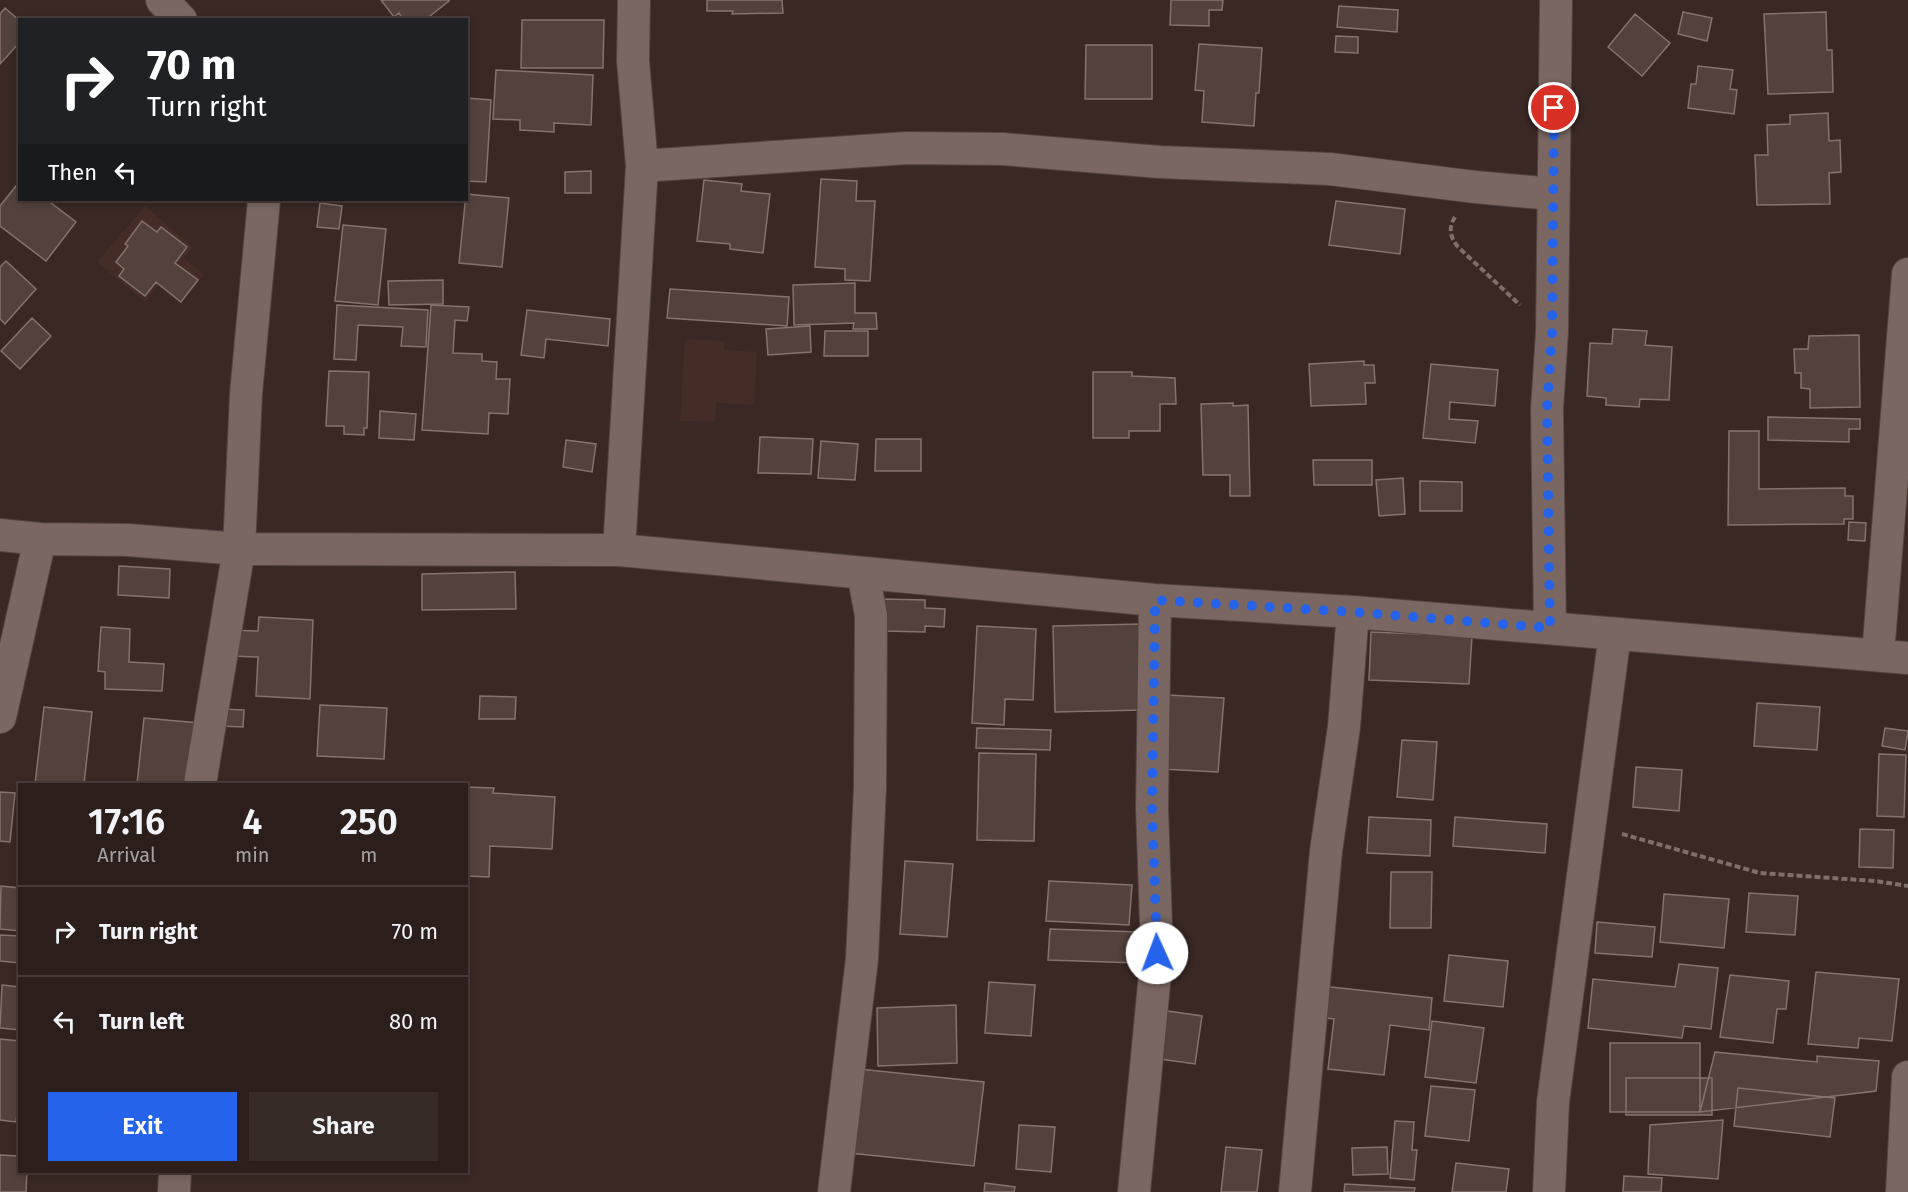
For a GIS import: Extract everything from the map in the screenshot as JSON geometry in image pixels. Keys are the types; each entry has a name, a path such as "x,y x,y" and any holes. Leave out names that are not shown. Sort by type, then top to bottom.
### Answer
{"street":[{"path":"162,0 179,18"},
{"path":"619,550 642,166 633,61 634,0"},
{"path":"1550,628 1547,409 1552,333 1556,0"},
{"path":"642,166 907,148 993,149 1160,162 1330,169 1553,194"},
{"path":"200,783 239,549 246,394 264,201"},
{"path":"0,535 40,539 128,540 239,549 619,550 1155,600 1353,612 1893,657 1908,274"},
{"path":"0,717 40,539"},
{"path":"834,1192 862,959 870,799 871,615 863,573"},
{"path":"1134,1192 1157,953 1152,808 1155,600"},
{"path":"1295,1192 1326,851 1344,727 1353,612"},
{"path":"1549,1192 1553,1102 1615,634"},
{"path":"1902,1192 1908,1077"},
{"path":"174,1192 175,1173"}],"path":[{"path":"1475,187 1450,224 1451,238 1504,291 1552,333"},
{"path":"1589,825 1760,873 1875,881 1908,886"}],"shaded area":[{"path":"145,206 193,247 184,258 204,275 179,304 158,286 145,302 97,262"},
{"path":"685,339 725,341 724,350 757,352 754,405 716,403 715,422 680,421"}],"building":[{"path":"381,0 449,0 428,18 402,18 399,13 394,17"},
{"path":"707,0 782,0 783,13 732,14 733,11 707,11"},
{"path":"1171,0 1223,0 1222,10 1209,10 1209,26 1170,25"},
{"path":"1339,6 1398,10 1397,32 1337,27"},
{"path":"5,8 18,19 18,44 0,64 0,14"},
{"path":"1683,12 1712,18 1707,41 1678,34"},
{"path":"1826,12 1827,50 1832,50 1833,92 1768,94 1764,14"},
{"path":"1635,14 1670,43 1642,76 1608,47"},
{"path":"522,20 604,20 603,68 521,68"},
{"path":"1336,36 1358,37 1358,53 1335,52"},
{"path":"1199,44 1262,48 1254,126 1202,122 1204,91 1195,90"},
{"path":"1086,45 1152,45 1152,99 1085,99"},
{"path":"1698,66 1733,70 1730,89 1737,90 1734,114 1688,108 1691,84 1696,84"},
{"path":"496,70 593,75 591,125 554,123 554,132 520,130 520,120 493,119"},
{"path":"468,98 491,100 486,182 468,181"},
{"path":"1828,113 1829,141 1840,140 1841,172 1829,173 1830,204 1757,205 1755,155 1768,155 1767,125 1790,124 1790,115"},
{"path":"591,171 591,193 565,193 565,172"},
{"path":"821,179 857,181 856,201 875,201 870,281 845,280 845,269 815,267"},
{"path":"704,180 742,184 741,191 770,194 763,253 730,249 730,244 697,241"},
{"path":"18,184 18,201 48,201 76,222 46,261 0,226 0,206"},
{"path":"468,194 509,198 502,267 459,263 465,201 468,201"},
{"path":"1336,201 1405,209 1400,254 1329,245"},
{"path":"320,203 342,206 339,229 317,227"},
{"path":"142,221 157,232 161,227 187,247 175,263 198,280 181,302 156,282 145,296 119,276 124,269 116,262 128,246 125,244"},
{"path":"343,225 386,229 378,305 335,301"},
{"path":"6,261 36,289 5,324 0,319 0,267"},
{"path":"443,280 443,304 389,305 388,281"},
{"path":"855,283 855,313 876,313 877,329 853,329 854,323 794,325 793,285"},
{"path":"670,289 789,297 787,326 667,318"},
{"path":"337,305 428,310 426,347 401,346 403,327 358,325 356,360 334,359"},
{"path":"431,305 469,307 467,321 455,320 453,353 482,354 482,361 497,362 496,379 510,379 508,414 489,413 488,434 422,430"},
{"path":"527,310 610,319 608,346 546,339 544,358 521,355"},
{"path":"32,318 51,336 20,369 1,351"},
{"path":"810,326 811,352 768,355 766,329"},
{"path":"1613,329 1647,331 1645,345 1672,347 1669,400 1640,399 1639,407 1606,405 1606,398 1587,396 1590,343 1612,344"},
{"path":"825,331 868,331 868,356 824,356"},
{"path":"1859,335 1860,407 1810,408 1810,389 1801,388 1801,373 1795,373 1794,349 1808,349 1809,336"},
{"path":"1364,361 1364,365 1374,365 1375,383 1365,383 1366,404 1311,406 1309,364"},
{"path":"1431,364 1498,370 1495,406 1450,402 1449,419 1478,421 1475,443 1423,438"},
{"path":"329,371 369,372 367,428 364,428 364,435 344,434 344,426 326,426"},
{"path":"1093,372 1132,372 1132,376 1175,378 1176,404 1160,404 1160,431 1129,431 1129,438 1093,438"},
{"path":"1233,403 1233,406 1248,405 1250,496 1230,496 1230,475 1203,475 1201,404"},
{"path":"380,411 416,414 414,440 379,438"},
{"path":"1768,417 1860,419 1860,429 1849,429 1849,442 1768,440"},
{"path":"1729,431 1759,431 1759,489 1845,488 1845,496 1853,496 1853,519 1844,519 1844,524 1728,525"},
{"path":"760,437 813,439 811,474 758,473"},
{"path":"876,439 921,439 921,471 875,471"},
{"path":"566,440 596,444 592,472 563,467"},
{"path":"821,441 858,444 855,480 818,478"},
{"path":"1313,460 1372,460 1372,485 1314,485"},
{"path":"1403,478 1405,514 1379,516 1376,480"},
{"path":"1420,481 1462,482 1462,511 1420,511"},
{"path":"1849,522 1866,523 1865,541 1848,540"},
{"path":"119,566 170,569 169,598 118,595"},
{"path":"515,572 516,609 422,610 422,574"},
{"path":"884,599 925,600 925,608 945,609 944,627 925,626 925,632 883,631"},
{"path":"259,617 313,620 310,699 256,696 258,657 231,656 232,630 258,631"},
{"path":"1142,624 1144,710 1055,712 1053,626"},
{"path":"977,626 1036,629 1033,700 1005,699 1004,725 972,723"},
{"path":"101,627 130,629 129,662 164,664 162,691 105,689 105,672 98,671"},
{"path":"1371,632 1472,636 1469,684 1369,680"},
{"path":"1167,695 1224,698 1218,772 1162,769"},
{"path":"480,696 516,697 515,719 479,719"},
{"path":"1757,703 1820,707 1817,750 1754,746"},
{"path":"320,705 387,708 384,759 317,756"},
{"path":"44,707 92,712 84,783 35,783"},
{"path":"222,709 244,710 243,727 221,726"},
{"path":"144,718 199,723 192,783 137,783"},
{"path":"977,728 1051,730 1050,750 976,748"},
{"path":"1885,728 1908,731 1905,750 1882,746"},
{"path":"1402,740 1437,742 1433,800 1397,797"},
{"path":"979,753 1036,754 1034,841 977,840"},
{"path":"1879,754 1906,755 1904,817 1877,816"},
{"path":"1636,767 1682,770 1679,811 1633,807"},
{"path":"468,787 494,788 493,793 555,797 552,849 490,846 489,877 468,876"},
{"path":"0,792 15,793 10,842 0,841"},
{"path":"1369,817 1431,820 1430,856 1367,853"},
{"path":"1455,817 1547,824 1545,853 1453,846"},
{"path":"1860,829 1894,830 1893,868 1859,867"},
{"path":"905,861 953,864 947,937 900,934"},
{"path":"1391,872 1432,872 1431,928 1390,928"},
{"path":"1049,881 1132,885 1129,925 1046,921"},
{"path":"1,886 18,888 18,931 0,929"},
{"path":"1749,893 1798,896 1795,935 1746,932"},
{"path":"1664,894 1729,899 1724,948 1660,942"},
{"path":"1597,922 1655,927 1652,957 1595,953"},
{"path":"1050,929 1139,932 1138,963 1048,960"},
{"path":"0,935 18,936 18,963 0,961"},
{"path":"1449,955 1508,961 1503,1007 1444,1001"},
{"path":"1679,964 1718,968 1711,1029 1684,1026 1682,1038 1588,1028 1593,979 1675,987"},
{"path":"1816,972 1899,979 1892,1041 1859,1038 1858,1048 1808,1044"},
{"path":"1730,975 1789,981 1786,1009 1777,1009 1773,1043 1720,1037"},
{"path":"989,982 1035,985 1031,1036 985,1033"},
{"path":"2,985 18,987 18,1030 0,1028"},
{"path":"1322,986 1432,998 1429,1030 1390,1025 1384,1075 1328,1069 1334,1019 1318,1017"},
{"path":"956,1005 957,1063 878,1066 877,1008"},
{"path":"1161,1010 1202,1016 1195,1064 1153,1058"},
{"path":"1432,1021 1484,1028 1476,1083 1425,1077"},
{"path":"0,1039 18,1041 16,1122 0,1120"},
{"path":"1610,1043 1700,1043 1700,1112 1610,1112"},
{"path":"1715,1052 1817,1062 1817,1056 1879,1061 1876,1091 1700,1112"},
{"path":"859,1069 984,1082 974,1166 850,1153"},
{"path":"1626,1078 1712,1078 1712,1115 1626,1115"},
{"path":"1431,1086 1475,1090 1469,1141 1425,1136"},
{"path":"1738,1088 1835,1098 1830,1137 1734,1126"},
{"path":"1723,1120 1718,1179 1648,1174 1650,1125"},
{"path":"1395,1121 1414,1122 1412,1150 1417,1150 1414,1180 1390,1178"},
{"path":"1019,1125 1055,1127 1051,1172 1016,1169"},
{"path":"1226,1147 1262,1150 1257,1192 1221,1192"},
{"path":"1387,1147 1388,1174 1353,1175 1352,1148"},
{"path":"0,1155 18,1156 18,1173 27,1173 26,1192 0,1192"},
{"path":"1456,1163 1509,1169 1506,1192 1452,1192"},
{"path":"1624,1176 1662,1178 1661,1192 1623,1192"},
{"path":"985,1183 1015,1187 1014,1192 984,1192"},
{"path":"1345,1184 1415,1188 1414,1192 1344,1192"}],"route":[{"path":"1157,953 1152,808 1155,600 1353,612 1550,628 1547,409 1552,333 1554,108"}]}
